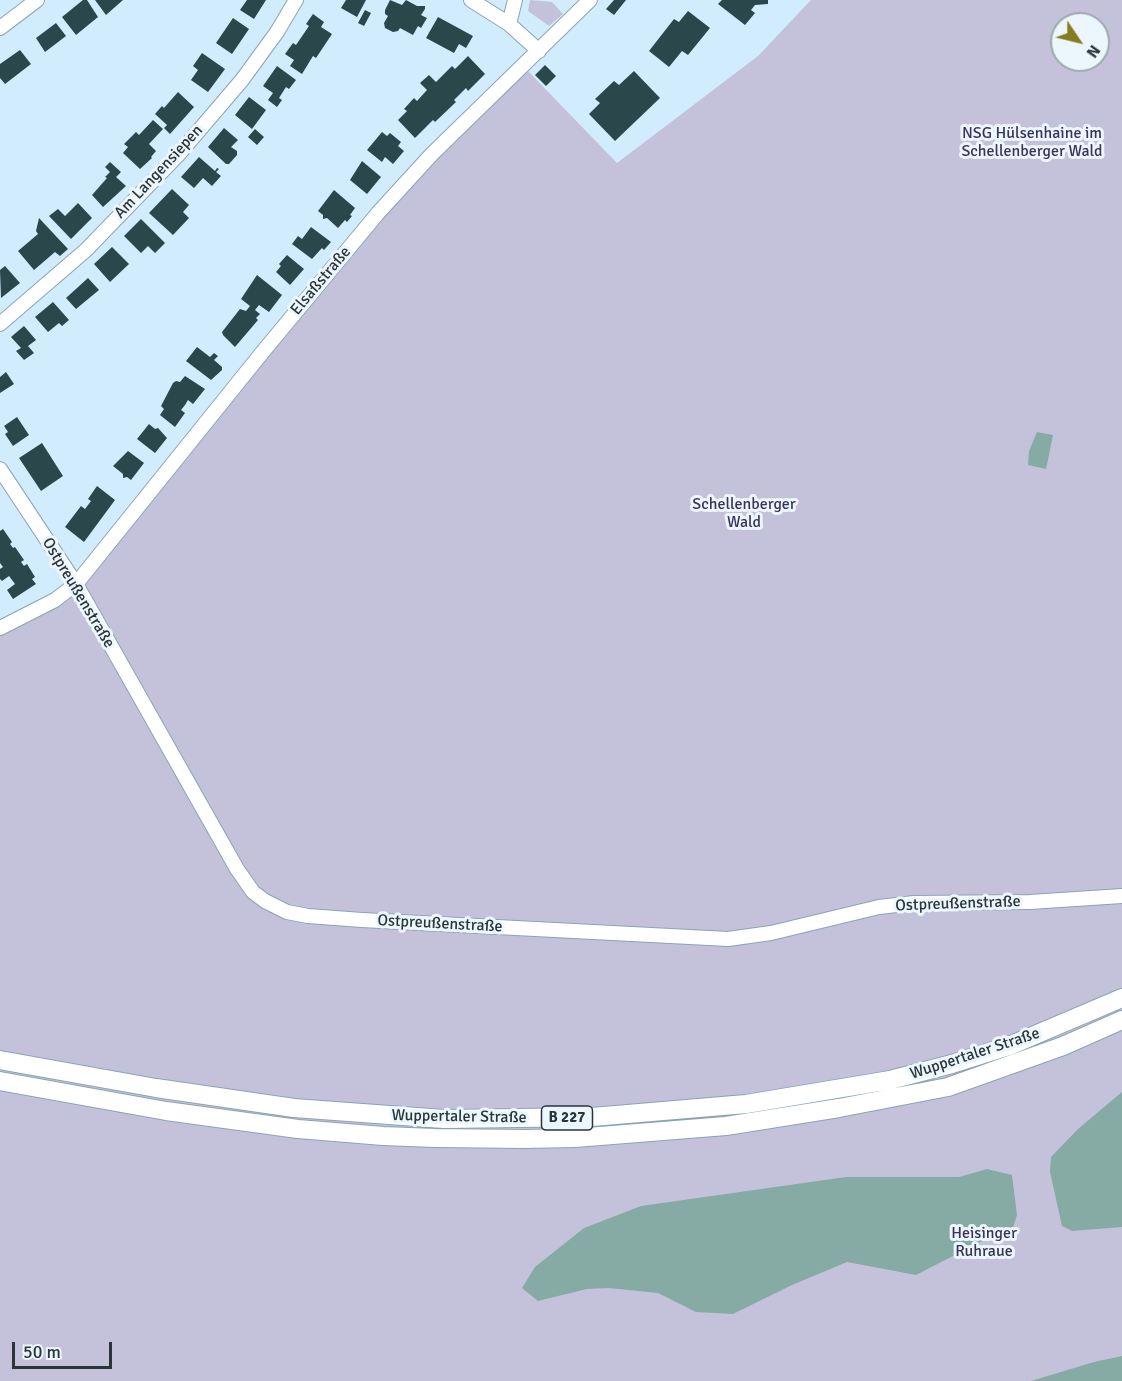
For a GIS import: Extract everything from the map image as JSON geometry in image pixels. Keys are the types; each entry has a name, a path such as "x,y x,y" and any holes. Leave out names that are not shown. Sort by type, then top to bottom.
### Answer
{"main road":[{"name":"Wuppertaler Straße","path":"0,1060 156,1088 294,1108 444,1119 592,1118 746,1104 890,1080 1009,1046 1122,998"},
{"name":"Wuppertaler Straße","path":"0,1081 166,1111 298,1129 425,1138 575,1138 726,1126 839,1108 948,1087 1064,1046 1122,1020"}],"street":[{"path":"0,27 37,0"},
{"name":"Am Langensiepen","path":"0,324 86,250 170,163 242,80 296,0"},
{"path":"471,0 509,24 539,51"},
{"path":"509,24 515,0"},
{"name":"Elsaßstraße","path":"0,628 55,600 76,584 254,362 378,213 432,154 590,0"},
{"name":"Ostpreußenstraße","path":"0,469 76,584 237,869 253,892 287,912 351,919 728,939 771,933 879,907 914,903 1030,902 1122,896"}],"green space":[{"path":"530,0 552,2 563,14 549,26 528,11"},
{"path":"811,0 1122,0 1122,1381 0,1381 0,630 57,600 380,215 525,68 617,163 758,56"}],"shaded area":[{"path":"1037,432 1053,435 1046,469 1028,465 1029,451"},
{"path":"1122,1092 1122,1227 1072,1231 1062,1226 1050,1172 1051,1157 1078,1129"},
{"path":"987,1169 1012,1175 1017,1215 1010,1237 986,1239 916,1275 847,1262 792,1285 733,1314 696,1312 658,1293 609,1288 587,1289 538,1301 522,1288 535,1267 584,1228 641,1206 846,1177 959,1177"},
{"path":"1122,1356 1122,1381 1031,1381 1094,1362"}],"building":[{"path":"83,0 87,0 98,17 76,35 62,17"},
{"path":"95,0 123,0 106,15"},
{"path":"247,0 266,0 254,19 240,10"},
{"path":"346,0 366,0 357,17 341,8"},
{"path":"390,0 402,5 406,0 417,6 425,6 421,15 427,18 421,28 418,26 413,35 400,28 393,32 385,28 384,23 388,16 385,10"},
{"path":"614,0 626,0 614,15 606,9"},
{"path":"722,0 768,0 768,4 755,5 751,10 755,13 745,25 718,4"},
{"path":"365,10 371,13 364,26 358,23"},
{"path":"688,11 710,28 688,55 682,51 669,67 649,51 674,19 679,22"},
{"path":"313,14 324,22 321,27 332,34 316,58 313,56 302,74 290,66 294,60 285,54 293,43 296,45 309,26 306,24"},
{"path":"438,17 473,36 466,48 459,44 454,53 426,38"},
{"path":"233,18 249,29 232,54 216,43"},
{"path":"56,23 66,36 45,52 36,38"},
{"path":"20,50 31,64 5,84 0,78 0,64"},
{"path":"202,53 225,69 208,92 191,80 198,70 193,66"},
{"path":"468,56 485,74 468,91 466,88 454,100 456,102 415,138 398,120 407,111 404,109 414,98 417,101 427,90 420,83 429,75 436,82 452,66 455,69"},
{"path":"545,65 556,76 546,86 535,75"},
{"path":"277,66 296,80 289,89 286,87 279,98 282,100 277,107 268,100 273,93 263,86"},
{"path":"634,71 660,98 615,141 589,114 600,103 595,99 614,81 619,85"},
{"path":"178,92 194,107 170,134 164,128 167,125 155,114 162,106 164,108"},
{"path":"249,97 266,110 252,129 235,115"},
{"path":"153,120 163,129 149,144 156,151 152,158 140,169 123,153 128,147 124,144 136,132 139,135"},
{"path":"224,128 238,140 231,147 237,151 237,155 229,164 226,164 208,147"},
{"path":"255,129 264,137 257,145 248,137"},
{"path":"382,132 387,136 390,133 401,142 398,146 404,151 393,164 385,157 382,162 367,150"},
{"path":"199,157 215,171 219,169 216,172 221,176 212,186 203,178 194,188 181,177"},
{"path":"362,161 381,177 367,194 350,180"},
{"path":"110,162 121,172 116,177 126,186 103,207 92,195 107,178 105,177 110,172 105,167"},
{"path":"172,189 189,205 183,212 189,218 173,235 149,213"},
{"path":"334,190 355,208 347,222 345,220 338,228 327,218 323,219 323,215 318,211"},
{"path":"78,203 92,218 71,239 49,216 58,209 65,216"},
{"path":"39,218 68,249 60,256 55,252 34,270 18,251 38,234 36,231"},
{"path":"141,219 165,243 155,253 148,246 141,253 124,236"},
{"path":"311,227 331,242 312,259 292,244 298,236 302,239"},
{"path":"112,247 129,264 110,282 94,264"},
{"path":"287,255 304,269 290,285 276,272 281,266 279,264"},
{"path":"5,266 20,283 1,298 0,270"},
{"path":"257,275 282,295 269,312 259,305 255,310 260,314 256,318 258,320 235,347 222,332 240,309 246,311 250,306 241,299"},
{"path":"88,278 99,290 76,309 66,298"},
{"path":"53,302 69,320 62,326 59,323 48,332 35,317"},
{"path":"24,326 36,340 28,346 34,353 24,360 16,351 21,348 11,337"},
{"path":"197,347 210,357 214,353 218,356 214,360 222,367 222,370 211,380 186,361"},
{"path":"6,372 14,384 0,393 0,377"},
{"path":"185,376 205,389 193,404 188,400 181,410 185,413 175,427 160,415 164,409 161,406 173,383 180,382"},
{"path":"17,417 29,435 13,446 5,434 8,432 4,426"},
{"path":"149,424 155,429 158,428 167,438 155,453 137,439"},
{"path":"42,443 63,476 41,491 19,458"},
{"path":"128,451 144,463 131,480 127,477 123,478 123,474 113,466"},
{"path":"97,486 115,500 84,542 65,527 81,506 85,509 91,501 88,499"},
{"path":"3,529 12,542 10,544 24,560 21,562 24,566 27,564 35,577 32,579 36,584 13,599 7,590 15,584 9,576 2,581 0,579 0,569 3,567 0,563 0,531"}],"park label":[{"name":"NSG Hülsenhaine im Schellenberger Wald","path":"1032,143"},
{"name":"Schellenberger Wald","path":"744,514"},
{"name":"Heisinger Ruhraue","path":"984,1243"}]}
